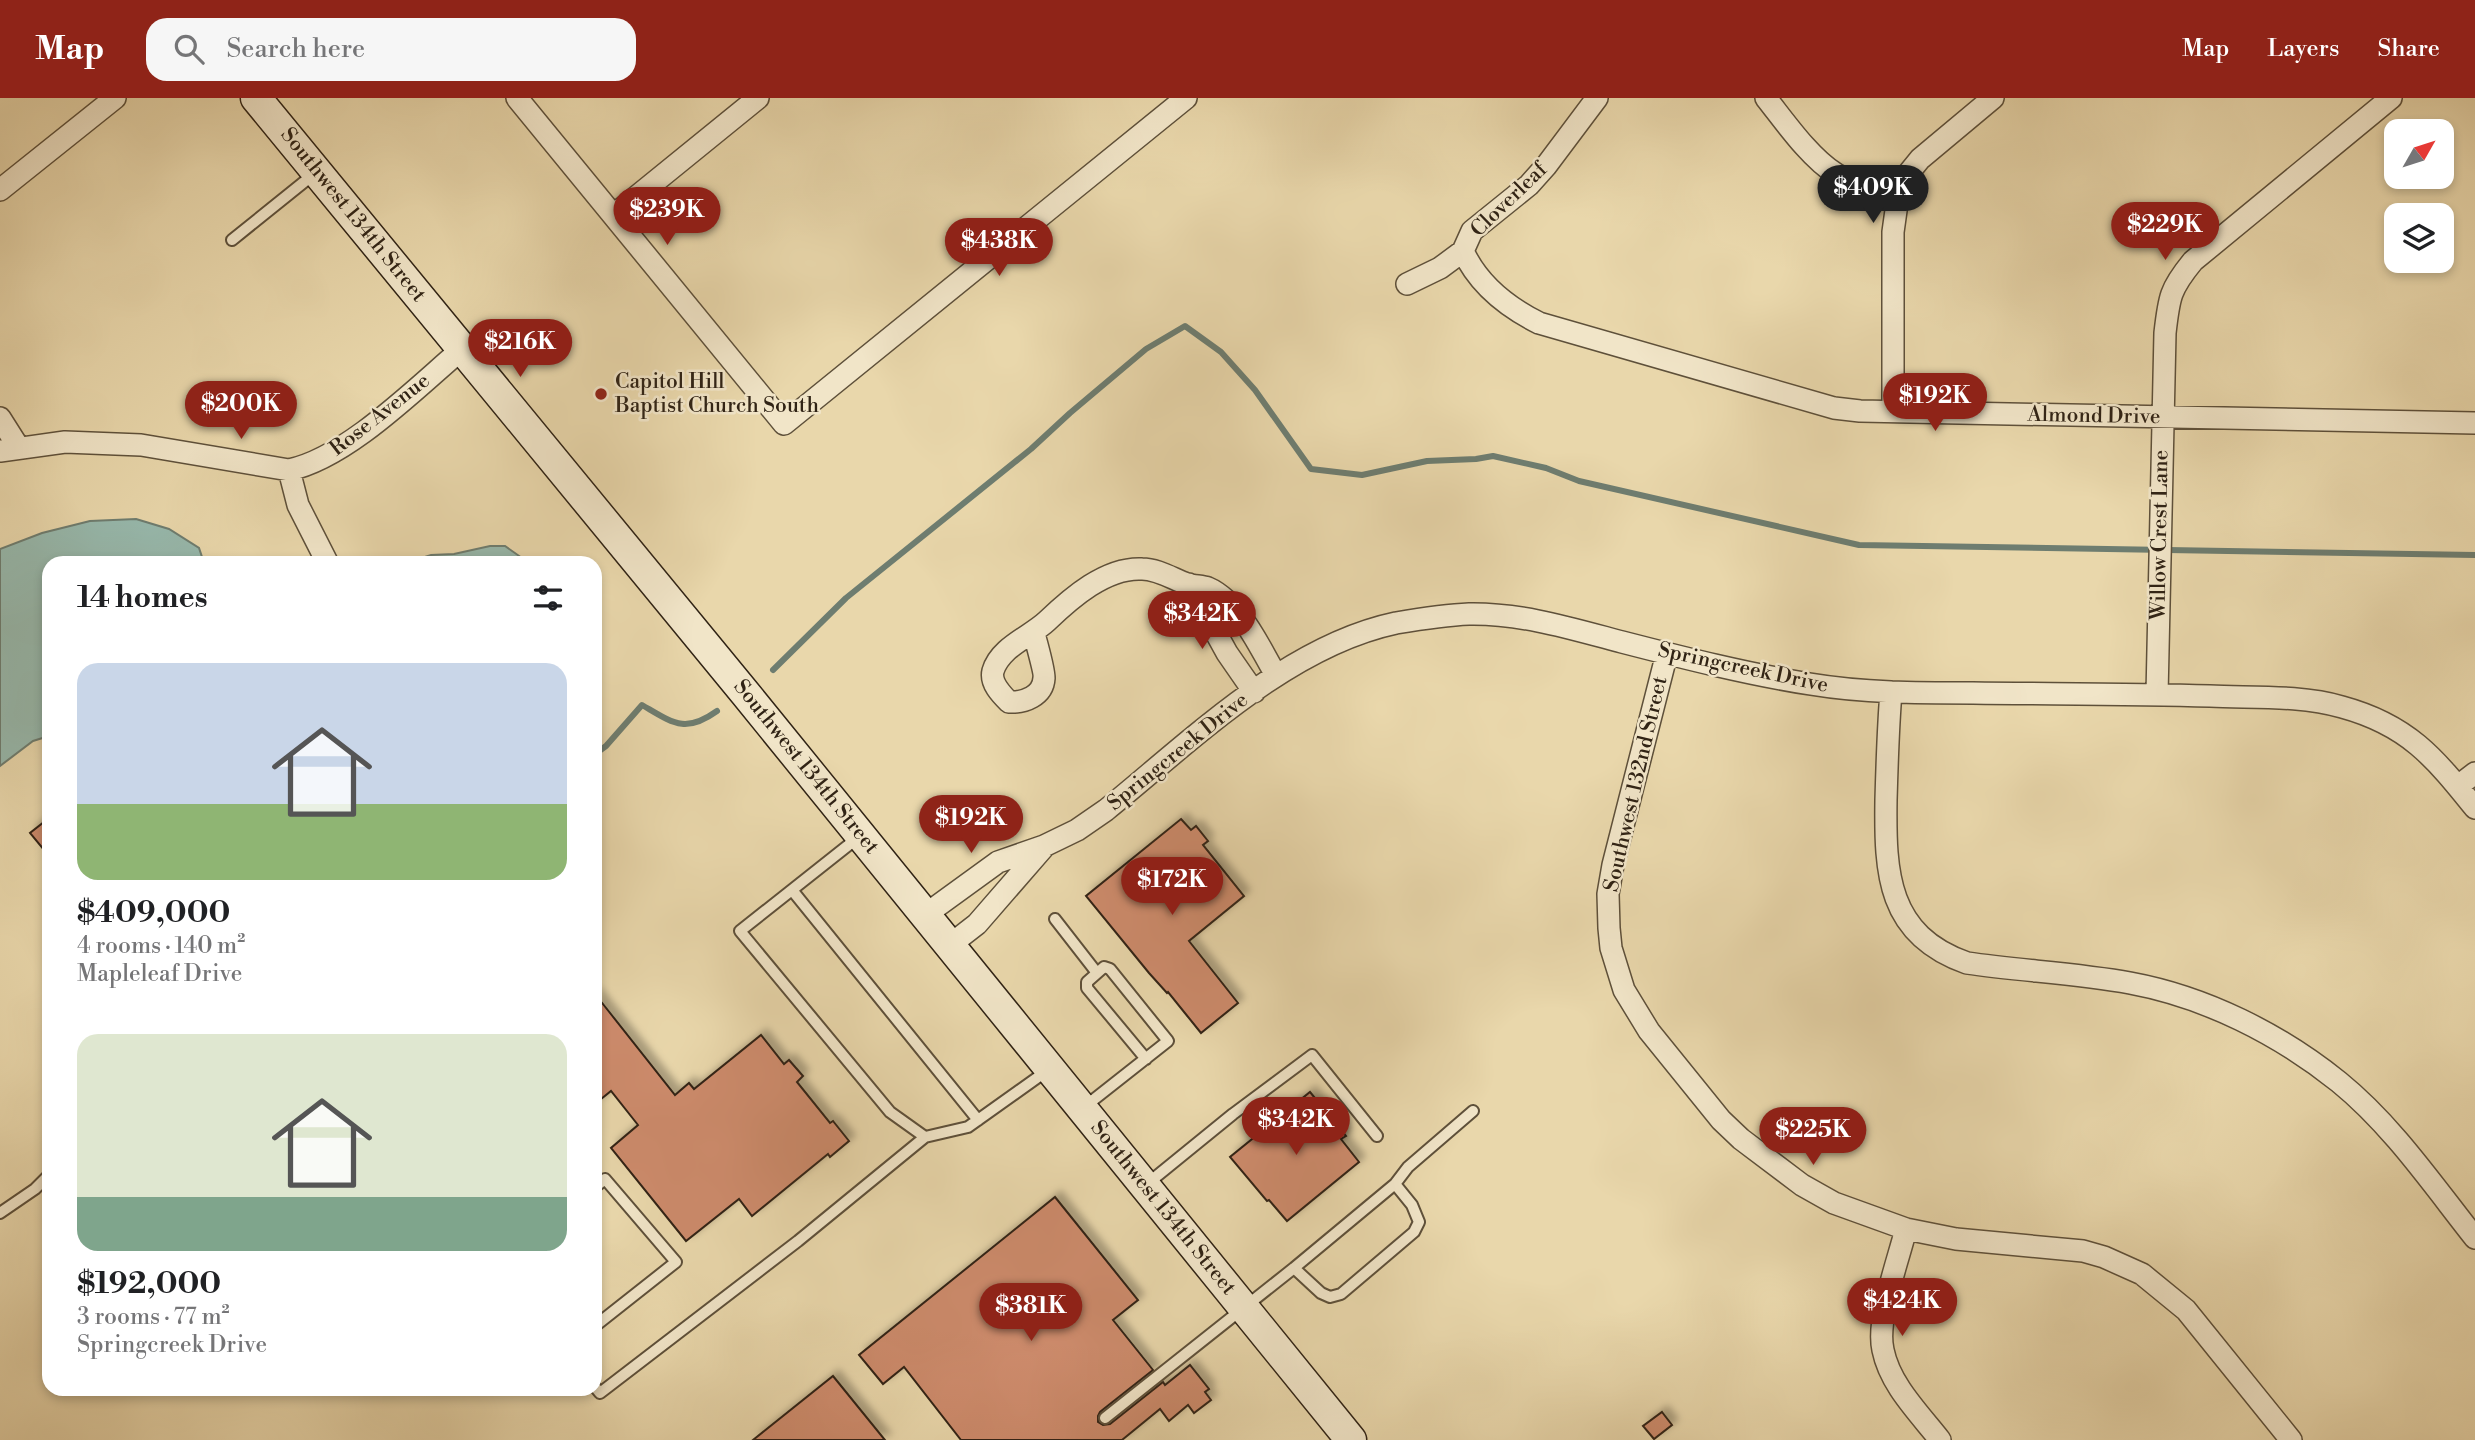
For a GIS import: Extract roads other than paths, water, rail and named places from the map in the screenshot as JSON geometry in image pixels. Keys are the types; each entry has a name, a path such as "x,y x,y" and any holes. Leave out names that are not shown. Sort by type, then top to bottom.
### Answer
{"main road":[{"name":"Southwest 134th Street","path":"256,98 318,170 861,835 1351,1440"}],"street":[{"path":"0,190 115,98"},
{"path":"517,98 784,424 1186,98"},
{"path":"614,215 758,98"},
{"name":"Cloverleaf","path":"1407,284 1440,268 1463,251 1472,231 1529,185 1546,166 1597,98"},
{"path":"1766,98 1819,160 1835,173 1853,183 1898,197"},
{"path":"1893,411 1893,232 1898,197 1907,175 1920,159 1993,98"},
{"name":"Willow Crest Lane","path":"2157,695 2161,417 2168,303 2176,282 2203,252 2391,98"},
{"name":"Almond Drive","path":"1463,251 1485,284 1522,314 1539,323 1834,408 1860,411 2475,423"},
{"name":"Rose Avenue","path":"9,449 65,442 141,445 289,470 322,460 345,445 462,349"},
{"path":"0,418 9,449"},
{"path":"289,470 298,505 324,556"},
{"path":"1034,633 1066,603 1094,584 1120,571 1143,568 1209,588 1241,616 1276,675"},
{"path":"1189,584 1227,653 1254,692"},
{"name":"Springcreek Drive","path":"925,915 998,862 1044,846 1077,830 1276,675 1333,643 1396,623 1471,614 1558,625 1667,653 1809,684 1891,692 2157,695 2317,701 2341,706 2391,726 2415,741 2475,808"},
{"name":"Southwest 132nd Street","path":"1667,653 1608,894 1611,948 1623,990 1649,1031 1721,1120 1741,1139 1802,1185 1834,1203 1906,1229 1956,1239 2083,1251 2143,1274 2186,1310 2291,1440"},
{"path":"1891,692 1887,733 1887,867 1895,898 1915,930 1947,956 1967,963 2097,978 2181,996 2272,1035 2339,1083 2366,1108 2475,1238"},
{"path":"2458,786 2475,772"},
{"name":"Springcreek Drive","path":"950,945 977,924 1044,846"},
{"path":"1906,1229 1883,1319 1882,1350 1898,1386 1940,1440"}],"lane":[{"path":"232,240 318,170"},
{"path":"861,835 740,931 890,1112 925,1137"},
{"path":"792,890 978,1120"},
{"path":"1055,919 1097,972"},
{"path":"1083,1109 1146,1059 1168,1039 1110,968 1104,967 1087,982 1087,988 1146,1059"},
{"path":"1145,1186 1233,1114 1312,1055 1377,1136"},
{"path":"602,1391 798,1241 925,1137 968,1127 1050,1069"},
{"path":"1105,1418 1395,1184 1408,1167 1473,1111"},
{"path":"602,1181 605,1179 676,1262 602,1320"},
{"path":"0,1213 42,1182"},
{"path":"1294,1268 1321,1293 1330,1297 1341,1294 1415,1232 1419,1222 1412,1205 1395,1184"}],"water":[{"path":"136,519 169,529 199,548 202,556 42,556 42,738 33,741 0,766 0,549 42,533 90,521"},
{"path":"490,546 505,546 519,556 428,556 454,554"}],"waterway":[{"path":"773,670 846,598 1031,449 1146,349 1185,326 1221,352 1255,390 1311,469 1362,475 1427,461 1493,456 1546,468 1579,481 1859,545 2475,555"},
{"path":"602,749 642,705 671,721 687,724 717,711"}],"place":[{"name":"Capitol Hill Baptist Church South","path":"601,394"}]}
